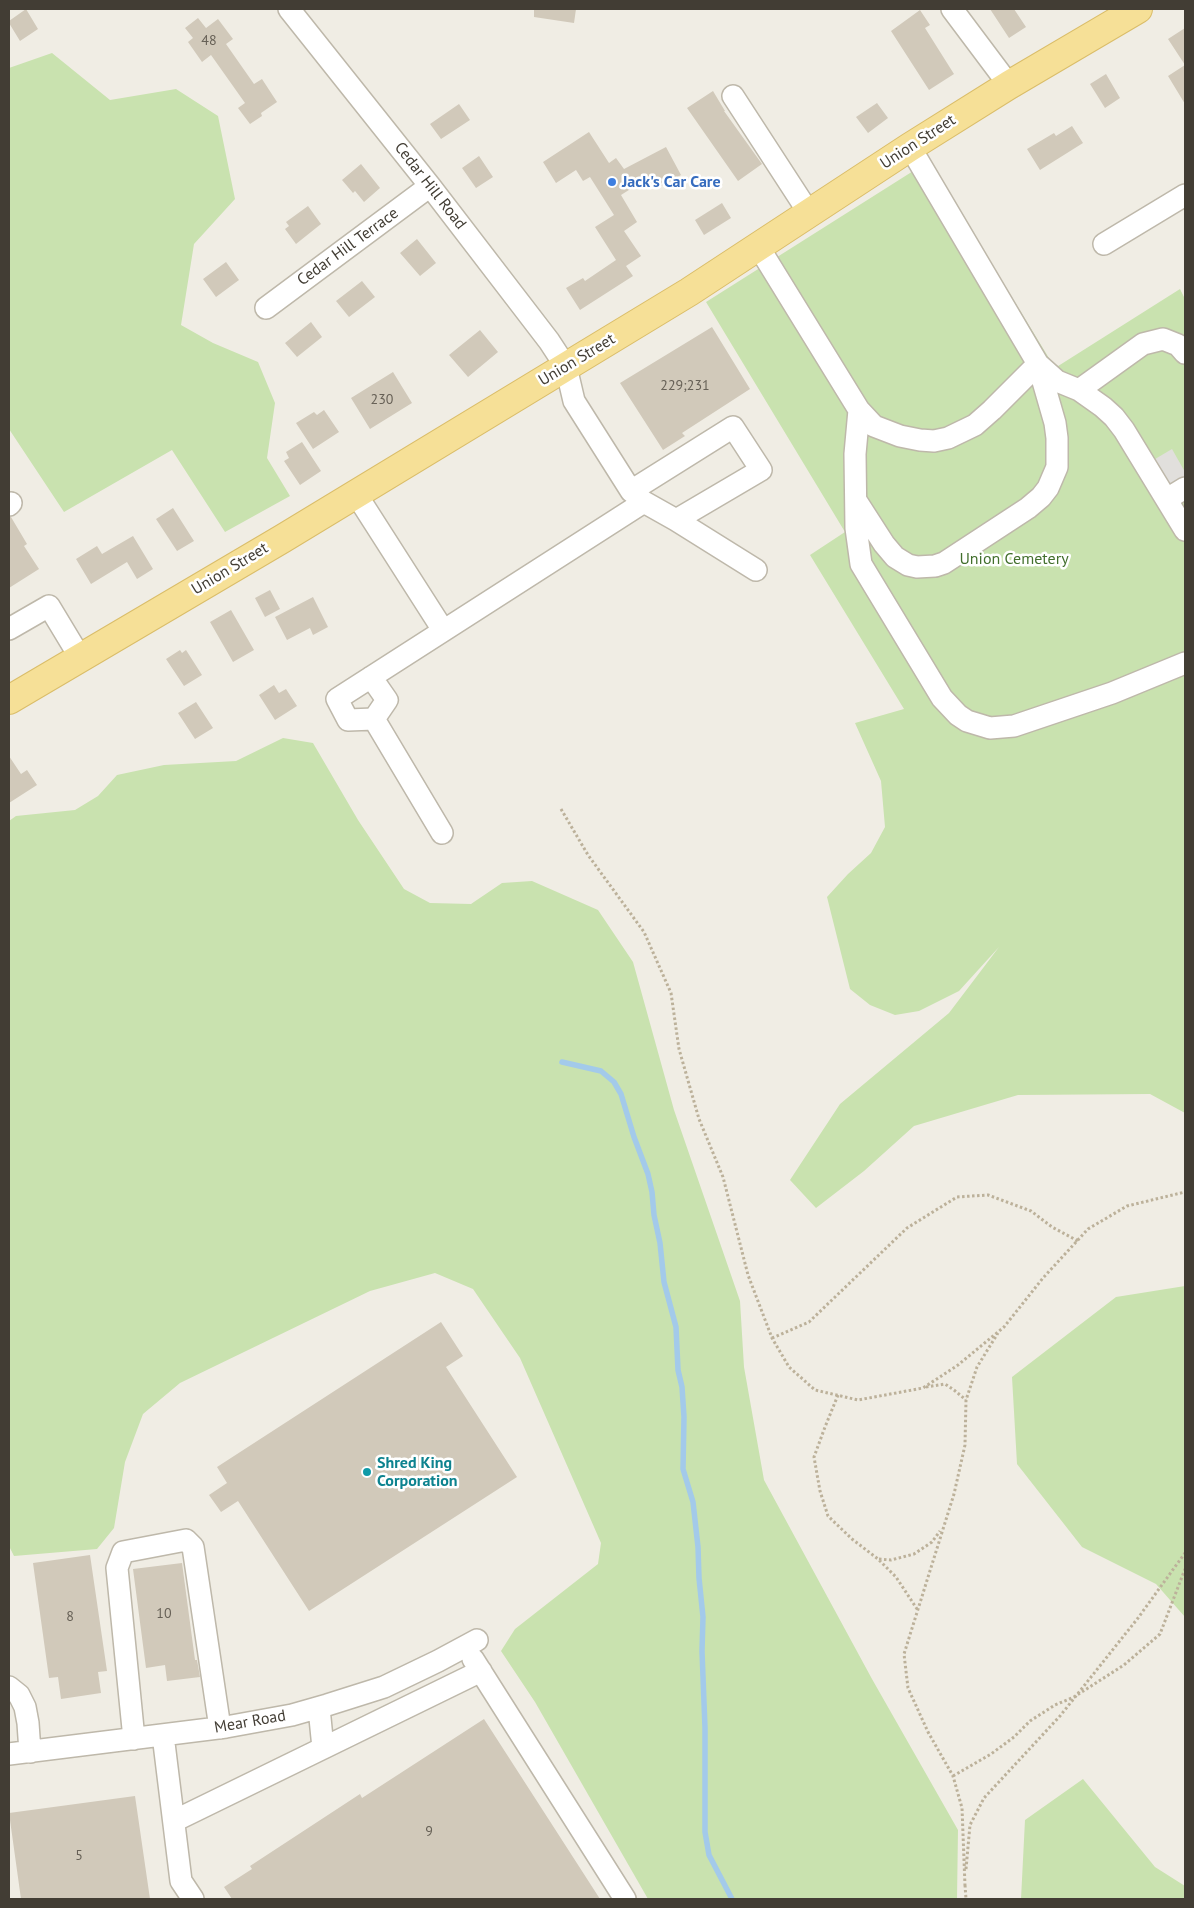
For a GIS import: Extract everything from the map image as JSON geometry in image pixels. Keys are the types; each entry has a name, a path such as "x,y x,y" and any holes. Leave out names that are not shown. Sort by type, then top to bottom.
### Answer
{"main road":[{"name":"Union Street","path":"9,700 356,494 689,292 910,147 1009,85 1138,9"}],"street":[{"name":"Cedar Hill Road","path":"289,9 430,186 549,341 566,366"},
{"path":"952,9 1009,85"},
{"path":"733,96 809,213"},
{"path":"857,502 889,551 901,562 917,567 935,566 944,563 1028,508 1048,488 1057,467 1055,422 1038,364 910,147"},
{"name":"Cedar Hill Terrace","path":"266,308 430,186"},
{"path":"1104,244 1185,195"},
{"path":"758,246 859,410 874,426 900,436 920,440 934,441 948,438 974,425 992,410 1038,364"},
{"path":"1078,390 1143,344 1163,339 1178,345 1185,353"},
{"path":"1038,364 1057,381 1078,390 1103,406 1114,417 1124,430 1185,530"},
{"path":"566,366 574,401 637,496 756,570"},
{"path":"859,410 855,454 858,553 864,569 942,698 958,715 967,721 990,728 1014,726 1112,693 1185,663"},
{"path":"374,719 348,720 337,698 443,630 733,427 761,470 676,520"},
{"path":"1167,499 1185,488"},
{"path":"356,494 443,630"},
{"path":"9,629 49,606 81,659"},
{"path":"371,677 386,700 374,719"},
{"path":"374,719 442,833"},
{"path":"134,1739 117,1568 123,1552 186,1540 193,1547 220,1728"},
{"name":"Mear Road","path":"9,1754 220,1728 258,1722 319,1708 384,1686 471,1643 481,1671"},
{"path":"174,1821 481,1671 625,1899"},
{"path":"9,1687 19,1695 24,1707 28,1723 30,1752"},
{"path":"319,1708 323,1748"},
{"path":"163,1735 182,1880 193,1899"}],"path":[{"path":"561,809 588,855 644,932 671,994 679,1049 699,1119 723,1177 748,1276 772,1338 790,1368 815,1390 858,1400 945,1384 966,1400"},
{"path":"966,1899 962,1808 953,1776 928,1732 908,1688 904,1654 954,1494 965,1445 966,1400 977,1367 1000,1331 1043,1278 1088,1229 1127,1206 1185,1192"},
{"path":"772,1338 809,1322 907,1228 957,1197 988,1195 1031,1211 1052,1227 1078,1241"},
{"path":"923,1388 958,1365 1000,1331"},
{"path":"838,1396 814,1457 820,1491 828,1516 896,1577 918,1610"},
{"path":"878,1559 891,1560 914,1554 932,1542 943,1527"},
{"path":"965,1886 970,1824 984,1798 1060,1716 1138,1618 1185,1553"},
{"path":"953,1776 990,1754 1038,1716 1055,1705 1074,1697 1124,1665 1160,1634 1185,1569"}],"green space":[{"path":"52,53 110,100 176,89 218,116 235,199 194,244 181,325 213,343 258,362 275,403 267,458 290,496 225,532 172,450 64,512 9,429 9,68"},
{"name":"Union Cemetery","path":"929,161 1055,368 1180,289 1185,299 1185,1113 1150,1094 1018,1095 914,1126 864,1171 816,1208 790,1180 840,1104 949,1013 999,947 959,991 919,1011 895,1015 870,1005 850,989 827,897 871,853 885,827 881,781 855,723 904,709 810,555 845,532 706,302"},
{"path":"283,738 313,743 358,820 404,889 430,903 471,904 502,883 532,881 598,910 633,962 674,1110 740,1301 744,1367 764,1480 872,1679 958,1830 957,1899 648,1899 535,1702 501,1651 515,1629 598,1564 601,1543 520,1358 473,1289 435,1273 370,1291 180,1383 143,1414 125,1462 114,1528 97,1549 14,1556 9,1546 9,821 16,816 75,810 98,796 117,775 164,765 236,761"},
{"path":"1185,1286 1185,1617 1156,1584 1082,1547 1017,1464 1012,1377 1116,1297"},
{"path":"1083,1779 1155,1867 1185,1886 1185,1899 1021,1899 1025,1820"}],"shaded area":[{"path":"1172,449 1185,472 1185,494 1140,468"}],"building":[{"path":"26,9 38,29 20,41 9,21"},
{"path":"534,9 576,9 574,23 534,17"},
{"path":"990,9 1014,9 1026,27 1009,38"},
{"path":"920,10 930,25 925,28 954,74 929,90 891,31"},
{"path":"198,18 206,28 218,19 233,39 226,44 254,84 262,79 277,102 261,113 262,116 250,124 238,108 245,103 211,55 202,62 188,42 193,38 185,28"},
{"path":"1185,28 1185,65 1168,39"},
{"path":"1185,65 1185,104 1168,76"},
{"path":"1106,74 1120,98 1105,108 1090,84"},
{"path":"713,91 724,111 762,164 738,181 687,108"},
{"path":"877,103 888,118 868,133 856,117"},
{"path":"459,104 470,120 441,139 430,124"},
{"path":"1072,126 1083,143 1040,170 1027,149 1054,133 1056,136"},
{"path":"589,132 609,163 616,158 624,169 666,147 681,175 658,188 651,176 621,195 637,222 624,231 641,256 626,266 633,276 580,310 566,288 583,278 585,281 616,260 595,227 614,215 590,177 583,181 576,170 556,183 543,162"},
{"path":"479,156 493,177 476,188 462,168"},
{"path":"361,164 380,188 364,202 342,180"},
{"path":"722,203 731,218 704,235 695,220"},
{"path":"308,206 321,224 296,244 285,229 289,226 286,222"},
{"path":"417,239 436,263 420,276 400,253"},
{"path":"226,262 239,280 216,297 203,279"},
{"path":"362,281 375,297 349,317 336,301"},
{"path":"311,322 322,337 297,357 285,343"},
{"path":"712,327 750,389 682,433 685,436 663,450 620,383"},
{"path":"480,330 498,352 468,377 449,355"},
{"path":"393,372 412,403 370,429 351,398"},
{"path":"324,410 339,432 313,449 296,423 314,412 317,415"},
{"path":"302,442 321,471 300,485 284,461 289,458 286,452"},
{"path":"173,508 194,541 177,551 156,519"},
{"path":"9,517 11,517 27,544 24,546 39,569 9,588"},
{"path":"133,536 153,569 137,579 127,562 91,584 76,559 97,546 102,554"},
{"path":"270,590 280,609 265,617 255,598"},
{"path":"313,597 328,627 313,635 310,628 287,640 275,617"},
{"path":"231,610 254,650 233,662 210,622"},
{"path":"180,650 182,653 186,650 202,675 184,686 166,659"},
{"path":"274,685 279,693 286,689 297,706 275,720 259,695"},
{"path":"196,702 213,728 195,739 178,713"},
{"path":"9,756 21,774 27,770 37,785 9,803"},
{"name":"Shred King Corporation","path":"441,1322 463,1356 446,1367 517,1477 309,1611 238,1501 221,1512 209,1495 227,1483 217,1467"},
{"path":"90,1555 107,1671 98,1672 101,1693 61,1699 58,1677 49,1678 33,1563"},
{"path":"182,1563 195,1660 197,1660 200,1677 167,1681 165,1665 146,1668 133,1569"},
{"path":"484,1719 600,1899 232,1899 224,1887 252,1869 250,1866 360,1794 362,1798"},
{"path":"135,1796 150,1899 21,1899 9,1813"}],"waterway":[{"path":"562,1062 601,1071 614,1082 621,1094 648,1174 652,1192 664,1282 676,1327 678,1370 682,1387 684,1417 683,1469 693,1502 698,1547 703,1617 705,1832 709,1855 732,1899"}],"place":[{"name":"Jack's Car Care","path":"612,182"},
{"name":"Shred King Corporation","path":"367,1472"}]}
